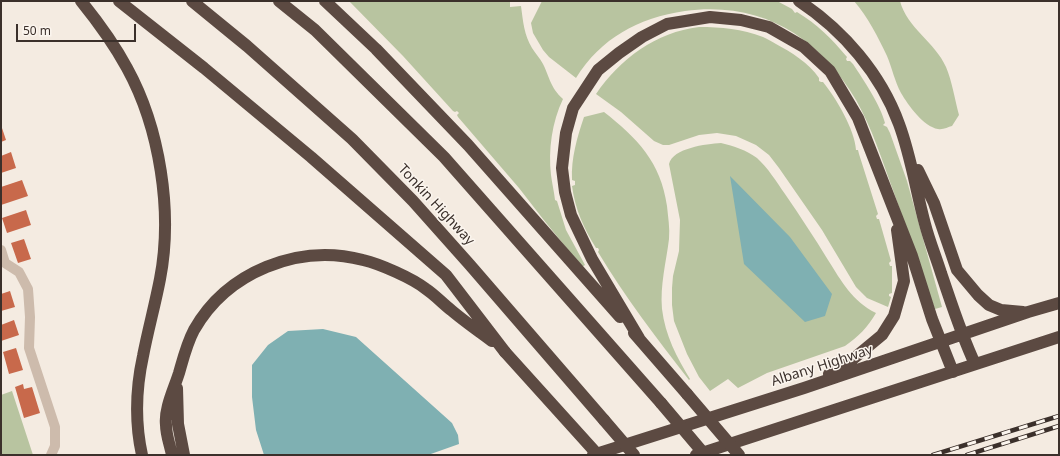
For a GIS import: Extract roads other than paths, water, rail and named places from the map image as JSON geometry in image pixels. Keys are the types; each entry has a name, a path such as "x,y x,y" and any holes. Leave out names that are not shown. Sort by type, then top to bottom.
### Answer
{"highway":[{"path":"81,1 103,28 128,68 145,108 158,157 164,208 165,244 160,279 142,358 138,393 138,427 142,455"},
{"path":"119,1 204,68 305,152 446,275 505,352 598,455"},
{"name":"Tonkin Highway","path":"192,1 259,56 352,139 413,201 634,455"},
{"path":"279,1 315,30 444,157 705,455"},
{"path":"325,1 376,49 468,145 639,338 739,455"},
{"path":"799,1 815,12 857,52 882,86 899,123 908,149 926,225 962,335 975,364"},
{"path":"639,338 592,259 571,215 565,192 562,168 566,133 573,108 598,70 636,41 667,24 710,17 741,20 769,27 804,47 830,71 858,118 912,256 932,319 953,372"},
{"path":"908,149 934,203 957,270 978,295 989,305 1001,310 1028,312"},
{"path":"804,388 846,364 882,335 894,316 904,281 895,213"},
{"path":"172,455 165,424 169,403 193,331 205,313 219,298 241,280 256,271 275,263 301,256 328,254 362,260 391,270 425,288 451,311 505,352"},
{"name":"Albany Highway","path":"593,455 804,388 1028,312 1059,303"},
{"path":"696,455 1059,337"},
{"path":"177,381 178,424 184,455"}],"street":[{"path":"1,250 3,264 19,272 28,289 30,317 29,348 55,427 55,446 51,455"}],"water":[{"path":"730,176 790,237 832,294 825,316 805,322 744,264"},
{"path":"323,329 356,337 452,423 458,435 459,444 428,455 264,455 256,430 252,397 252,365 268,345 288,331"}],"railway":[{"path":"933,455 1059,416"},
{"path":"967,455 1059,426"}]}
